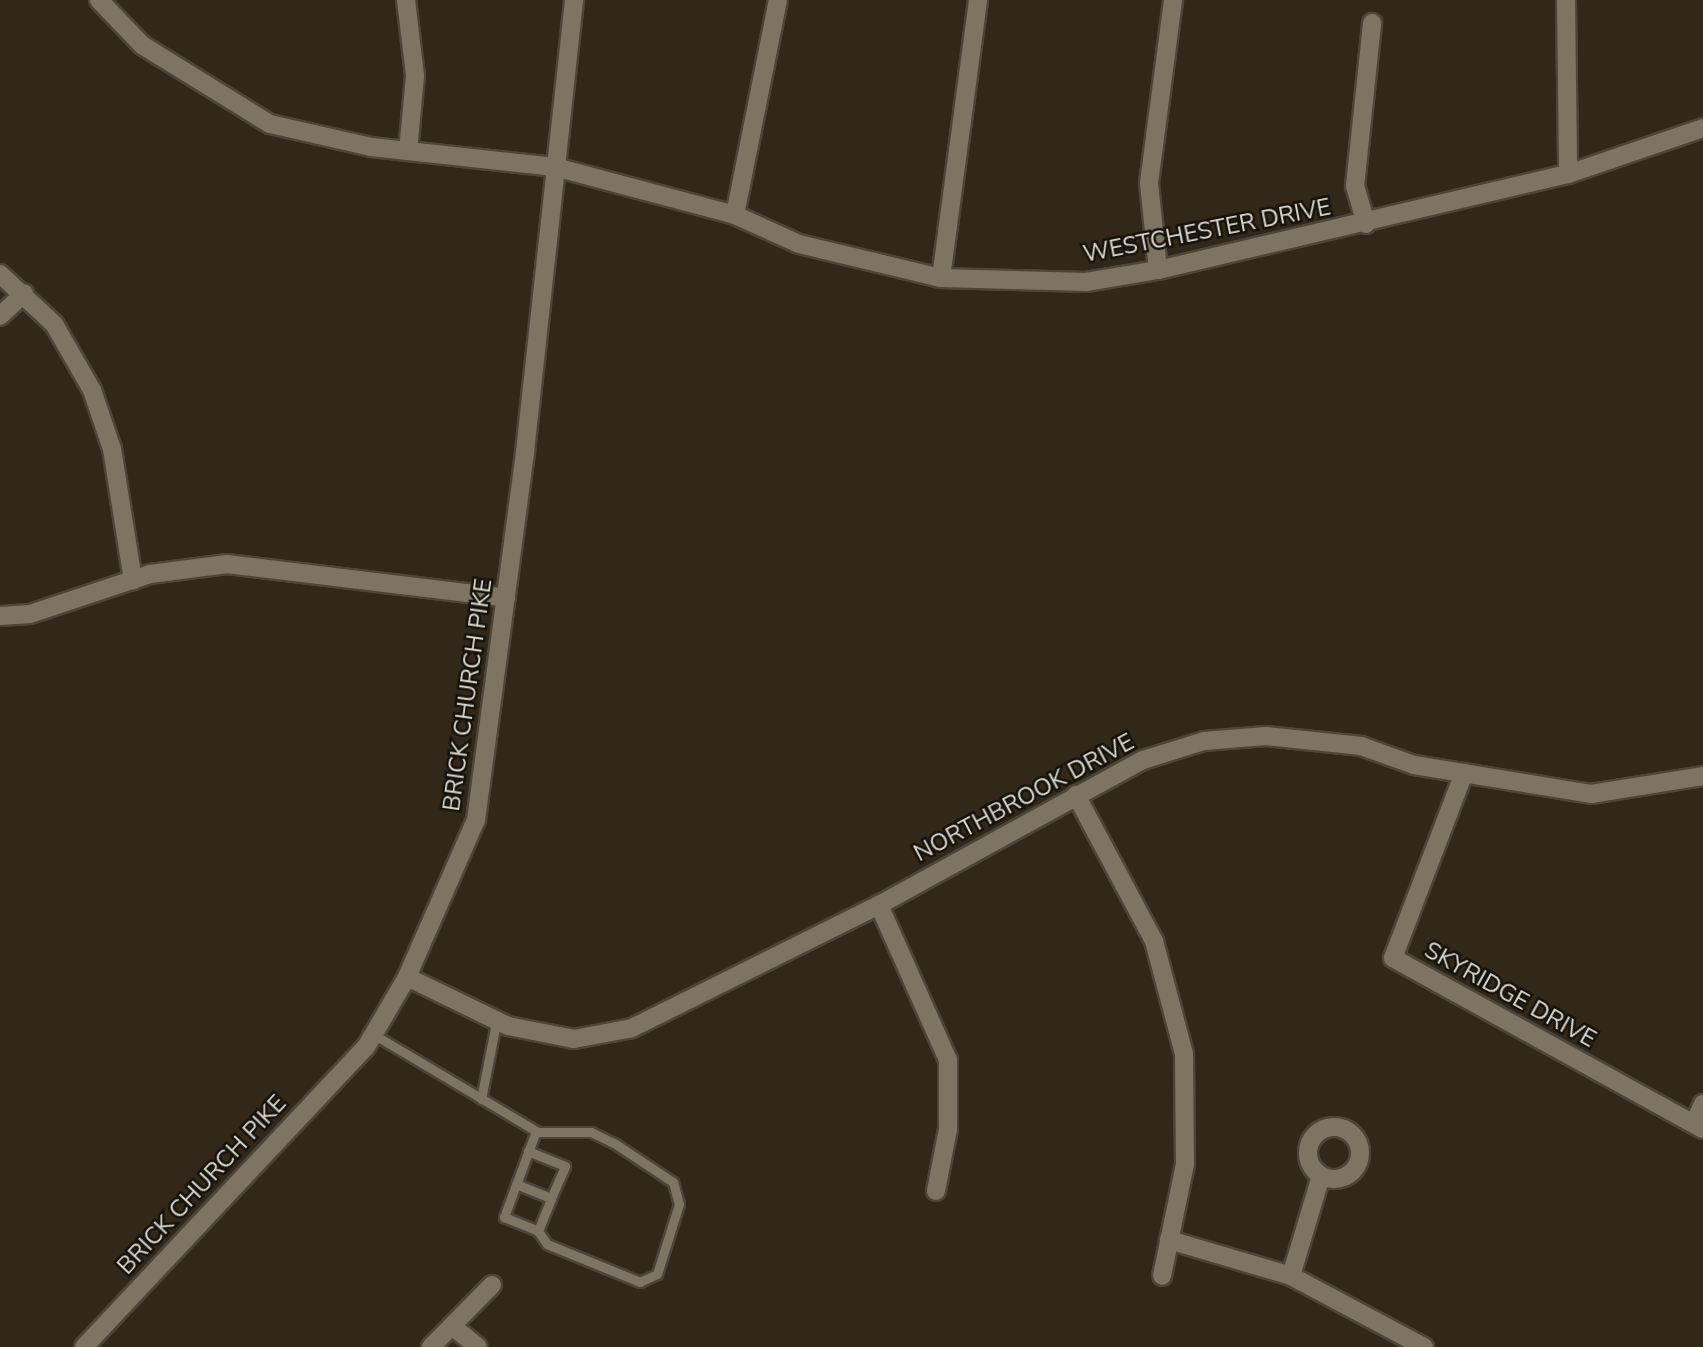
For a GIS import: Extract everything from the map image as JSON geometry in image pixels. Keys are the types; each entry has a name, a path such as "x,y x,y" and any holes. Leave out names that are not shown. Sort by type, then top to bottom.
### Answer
{"street":[{"name":"WESTCHESTER DRIVE","path":"99,0 142,46 270,124 408,151 555,167 735,215 799,244 941,278 1086,282 1158,270 1366,224 1568,174 1703,128"},
{"path":"406,0 415,76 408,151"},
{"name":"BRICK CHURCH PIKE","path":"84,1347 373,1034 407,977 476,820 506,598 574,0"},
{"path":"735,215 778,0"},
{"path":"941,278 978,0"},
{"path":"1158,270 1149,183 1173,0"},
{"path":"1566,0 1568,174"},
{"path":"1366,224 1355,186 1372,23"},
{"path":"0,274 54,324 92,390 112,449 133,580"},
{"path":"0,316 24,294"},
{"path":"0,616 30,614 133,580 227,564 506,598"},
{"name":"NORTHBROOK DRIVE","path":"407,977 496,1023 574,1039 632,1028 879,905 1143,760 1205,741 1266,736 1361,746 1464,773 1591,794 1703,776"},
{"name":"SKYRIDGE DRIVE","path":"1464,773 1393,958 1699,1127"},
{"path":"1076,795 1154,941 1184,1054 1185,1164 1162,1276"},
{"path":"879,905 948,1060 948,1129 936,1191"},
{"path":"1699,1127 1703,1104"},
{"path":"1291,1276 1321,1176"},
{"path":"1169,1240 1291,1276 1424,1347"},
{"path":"431,1347 492,1285"},
{"path":"452,1326 478,1347"}],"lane":[{"path":"481,1099 496,1023"},
{"path":"373,1034 536,1131 603,1137 673,1182 679,1204 657,1274 640,1282 547,1244 538,1231 504,1217 536,1131"},
{"path":"528,1150 565,1166 538,1231"},
{"path":"516,1184 551,1198"}]}
